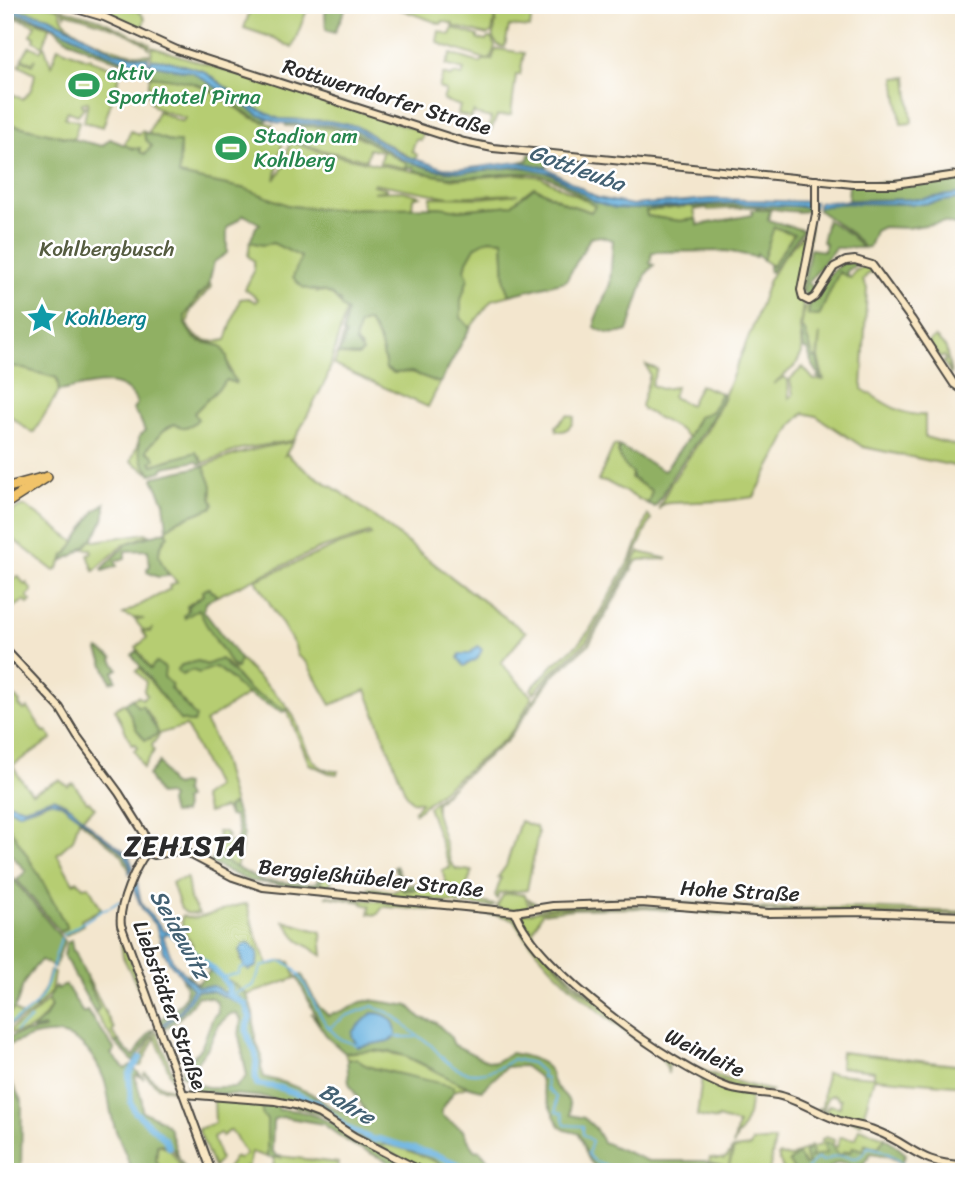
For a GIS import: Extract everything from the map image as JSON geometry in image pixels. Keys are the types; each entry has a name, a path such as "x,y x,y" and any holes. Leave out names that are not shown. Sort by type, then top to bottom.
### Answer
{"highway":[{"path":"5,488 47,477"},
{"path":"5,496 47,477"},
{"path":"5,504 47,477"}],"main road":[{"name":"Rottwerndorfer Straße","path":"63,5 104,17 177,50 464,142 493,148 873,185 964,174"},
{"path":"816,180 816,211 802,290 803,298 809,301 815,297 834,267 846,261 855,260 872,265 878,270 954,384 964,391"},
{"path":"5,649 60,708 140,824 147,852"},
{"name":"Liebstädter Straße","path":"147,852 135,873 121,911 121,925 212,1172"},
{"name":"Berggießhübeler Straße","path":"147,852 155,855 186,852 233,877 262,887 515,912"},
{"name":"Hohe Straße","path":"515,912 553,906 641,903 768,913 858,912 964,916"},
{"name":"Weinleite","path":"515,912 531,938 573,983 643,1040 691,1069 728,1087 783,1097 841,1122 879,1132 924,1158 964,1165"},
{"path":"184,1094 295,1105 319,1114 355,1137 423,1172"}],"green space":[{"path":"11,5 46,5 59,8 65,22 82,34 117,50 149,54 148,58 114,52 49,17 11,8"},
{"path":"101,5 121,5 140,12 145,19 141,30 99,11"},
{"path":"252,5 309,5 292,48 274,38 244,28"},
{"path":"328,5 347,5 335,32 326,29 325,14"},
{"path":"397,5 439,5 446,8 447,5 497,5 492,33 488,35 443,21 441,24 397,8"},
{"path":"498,5 533,6 530,28 509,26 505,47 499,46 493,39"},
{"path":"62,9 98,19 150,44 149,48 135,38 112,28 75,15 65,15"},
{"path":"11,12 36,16 103,52 148,67 126,63 95,52 65,38 53,27 10,15"},
{"path":"13,17 36,21 49,27 44,45 51,66 58,47 121,71 103,127 84,122 88,102 82,103 82,106 85,106 78,115 67,111 65,118 79,121 74,139 5,123 5,90 22,99 28,93 35,73 19,65 22,60 33,65 35,59 33,64 22,58 30,46 40,51 43,46 34,41 35,37 31,35 35,25"},
{"path":"453,28 478,36 478,39 486,41 491,38 495,46 491,58 488,60 437,41 439,31 450,35"},
{"path":"152,47 424,132 421,140 416,139 412,151 417,155 415,160 356,126 329,121 279,119 261,112 203,71 165,60 151,59"},
{"path":"498,49 524,53 520,75 516,75 511,115 497,116 491,130 491,118 474,114 474,111 471,118 458,114 460,106 443,100 446,91 439,88 443,74 462,76 464,70 446,65 451,54 480,63 483,60 492,60"},
{"path":"150,64 192,72 268,118 266,122 258,119 198,85 150,76"},
{"path":"150,76 187,81 206,88 250,117 273,125 272,134 283,140 275,180 284,166 290,142 321,152 455,179 518,174 541,177 595,205 592,212 567,204 534,187 511,205 458,210 430,207 431,197 481,198 518,194 449,197 374,183 373,185 386,190 373,192 403,191 420,196 413,198 412,208 325,209 290,206 246,189 179,175 180,142 148,134 158,111 182,122 185,118 154,106 149,96"},
{"path":"907,77 912,123 901,124 895,78"},
{"name":"Kohlbergbusch","path":"5,123 102,146 110,139 134,149 140,148 140,152 145,154 152,146 145,139 144,132 172,142 180,142 179,175 246,189 290,206 325,209 440,207 459,210 511,205 534,187 567,204 591,212 595,206 546,176 530,173 465,177 428,174 414,170 414,167 406,168 407,164 357,134 329,127 286,126 285,123 350,128 415,163 436,170 463,172 530,168 543,171 582,193 624,208 727,203 814,209 800,212 761,207 691,206 646,211 647,216 680,221 696,219 698,225 752,215 752,210 770,210 768,220 803,230 771,272 769,265 772,266 794,234 774,227 763,260 757,254 756,257 726,251 652,252 650,264 654,265 646,274 628,331 615,334 595,327 595,320 610,284 613,240 600,236 590,238 566,281 510,295 505,282 503,240 489,239 475,247 467,261 465,270 468,278 461,300 461,318 470,328 440,383 411,372 394,373 386,369 380,344 367,321 359,325 355,342 363,352 358,356 337,354 346,335 343,333 347,311 331,295 304,288 297,282 293,277 301,257 273,243 263,245 250,242 260,224 244,215 227,228 227,253 214,262 208,287 185,316 185,324 193,337 221,346 227,356 229,371 236,382 227,380 194,413 198,419 193,424 184,427 174,424 163,431 147,449 155,459 151,462 153,465 196,452 203,463 199,464 197,461 164,467 162,471 152,474 145,467 140,452 139,437 145,431 133,410 137,403 122,387 103,383 59,391 57,378 5,364"},
{"path":"298,127 339,130 361,138 407,164 406,168 380,163 382,151 369,149 366,160 295,141"},
{"path":"131,131 139,135 144,132 152,146 145,154 124,145"},
{"path":"529,154 546,156 547,168 519,162 528,160"},
{"path":"964,176 964,193 922,199 848,200 849,185"},
{"path":"964,198 964,228 944,222 907,228 883,227 875,231 869,247 864,248 852,234 818,210 818,207 847,203 922,204"},
{"path":"691,206 743,208 694,210 696,219 680,221 647,216 646,211"},
{"path":"827,220 851,235 862,248 835,248 808,283 817,290 814,296 807,299 803,291 810,249 824,251 826,243 822,242"},
{"path":"773,227 794,234 772,266 763,260"},
{"path":"810,227 800,296 803,303 800,327 802,353 795,366 773,384 784,377 788,380 789,398 793,395 790,379 803,367 814,380 824,380 818,358 820,333 817,358 814,358 804,329 801,330 804,308 809,304 808,315 819,316 839,271 851,278 855,271 867,265 879,274 871,272 863,281 867,288 862,389 900,411 925,415 925,437 964,448 964,468 863,447 816,416 804,413 793,424 754,497 670,503 663,504 658,510 671,483 708,429 720,406 769,280 783,257"},
{"path":"489,239 503,240 505,282 510,295 492,300 470,328 461,318 461,300 468,278 465,270 475,246"},
{"path":"250,242 263,245 273,243 302,257 299,266 316,292 331,294 346,310 327,378 295,439 291,441 241,449 203,463 200,456 173,458 153,465 147,449 163,431 194,413 227,379 234,383 224,350 203,340 226,340 240,299 248,298 256,302 258,299 245,289 254,271 254,261 248,256"},
{"path":"855,262 856,265 846,272 850,278 839,272 819,316 808,315 810,303 830,274 842,263"},
{"path":"210,282 211,287 191,310 187,324 194,334 203,340 187,331 184,325 185,317 189,307"},
{"path":"367,321 380,344 386,369 394,373 411,372 440,383 428,407 334,365 344,333 341,355 358,356 361,348 355,342 359,325"},
{"path":"804,329 814,358 817,358 822,379 817,377 819,375 808,350 804,349 801,330"},
{"path":"935,337 946,348 951,374 943,362 946,360 944,356 940,358 928,342"},
{"path":"5,364 57,378 59,391 32,433 5,412"},
{"path":"646,365 657,369 651,385 661,389 676,387 672,397 690,405 700,385 721,393 712,411 695,422 688,438 680,430 641,406 650,375"},
{"path":"721,393 723,396 712,418 657,504 655,507 648,504 652,491 632,478 632,473 620,458 619,446 664,471 688,438 698,417 712,411"},
{"path":"567,415 574,417 571,426 557,431 556,426"},
{"path":"293,442 285,455 353,501 526,632 501,663 532,697 517,725 505,739 415,813 421,802 412,801 405,792 366,690 331,705 307,663 297,655 295,646 256,580 333,547 371,535 369,533 319,549 217,596 209,588 202,591 203,595 187,606 188,612 199,609 234,669 240,659 287,706 311,757 317,764 326,770 338,771 337,774 309,764 287,710 249,690 225,662 216,661 206,665 198,661 182,665 195,671 215,667 225,671 248,694 205,722 219,752 234,804 227,808 229,816 224,808 208,813 202,797 216,787 186,726 161,733 152,745 154,751 143,768 134,750 138,748 136,744 132,745 115,709 125,703 137,730 149,739 158,734 150,716 132,699 138,696 142,699 147,695 144,691 146,682 136,671 140,668 180,720 190,709 153,668 150,669 136,647 147,638 142,631 150,632 153,628 143,630 135,620 144,619 123,614 170,589 169,586 177,582 162,566 160,549 168,535 167,529 179,520 211,508 212,486 204,466 248,451"},
{"path":"138,443 139,451 149,473 131,461"},
{"path":"614,445 619,446 618,453 632,473 631,478 652,491 648,504 607,482 598,481"},
{"path":"204,466 212,486 211,497 214,505 179,520 167,529 164,502 154,477"},
{"path":"105,503 102,521 93,538 79,551 63,560 94,512"},
{"path":"25,506 75,542 57,570 54,571 5,533 5,526 15,509"},
{"path":"648,515 651,519 630,565 586,642 550,674 534,693 531,689 589,631 633,554"},
{"path":"166,531 168,535 160,546 159,556 169,576 158,577 147,572 150,567 148,550 125,551 125,558 115,561 117,566 103,571 128,543"},
{"path":"146,533 149,535 124,544 94,571 88,555 92,552 91,549 83,549 93,537 93,541 96,541"},
{"path":"639,552 668,559 636,562 589,644 552,677 507,741 463,777 506,740 550,677 588,644"},
{"path":"18,576 32,591 27,596 31,601 28,604 25,600 13,608 5,599 5,586"},
{"path":"209,588 217,596 207,601 203,610 240,659 237,668 231,665 199,609 185,618 184,616 189,610 187,607 203,595 202,591"},
{"path":"99,649 113,658 118,669 113,672 116,680 111,682"},
{"path":"137,651 150,669 156,662 165,668 164,677 172,685 170,688 196,717 194,723 180,720 132,655"},
{"path":"221,659 249,690 287,710 283,712 251,696 215,667 199,673 192,670 182,675 177,670 182,665 198,661 206,665"},
{"path":"5,688 20,702 19,705 24,710 28,708 52,739 13,765 19,777 32,793 59,780 68,786 73,783 95,808 82,818 65,803 53,798 24,808 5,802"},
{"path":"132,699 138,707 142,705 158,732 155,736 145,740 137,730 125,703"},
{"path":"159,762 170,783 175,786 185,785 187,798 183,801 183,813 172,814 169,802 171,798 167,794 159,795 148,775"},
{"path":"456,783 436,803 436,813 451,863 456,869 472,871 465,892 471,894 470,899 494,905 492,907 340,891 341,888 369,891 369,887 393,892 402,888 404,891 447,886 442,870 450,868 428,807"},
{"path":"57,801 70,809 92,830 125,854 130,866 129,870 122,855 79,820 73,840 57,854 73,883 78,881 83,887 89,886 101,909 81,920 83,925 65,936 60,932 67,928 39,875 5,820 5,806 22,810"},
{"path":"234,804 244,835 238,850 235,849 238,827 234,817 229,816 227,808"},
{"path":"5,820 39,875 67,928 60,932 17,880 26,871 5,848"},
{"path":"520,821 536,827 538,834 527,890 499,893 497,899 495,896 501,878 498,877 506,866"},
{"path":"217,832 225,832 228,837 220,840 221,845 231,842 234,850 239,850 242,846 236,868 214,856 219,850 215,846 219,840"},
{"path":"214,856 262,881 311,884 317,882 318,878 322,880 314,889 249,881 210,863"},
{"path":"396,866 405,886 426,882 427,886 447,883 448,886 404,891 394,867"},
{"path":"6,870 64,941 55,967 41,960 26,980 16,1006 5,1016"},
{"path":"319,873 330,875 332,879 329,887 323,890 322,886 321,889 314,889 322,880 318,878"},
{"path":"187,878 190,899 199,914 186,913 181,909 172,883"},
{"path":"503,895 525,895 529,907 515,910 498,908"},
{"path":"325,896 512,914 572,984 672,1060 668,1074 661,1058 602,1013 553,970 513,919 497,915 387,907 383,907 377,915 369,914 370,906 362,902"},
{"path":"627,898 769,909 858,908 964,914 768,911 659,902 533,908 529,899 537,904"},
{"path":"247,904 254,931 268,965 290,962 296,978 247,995 231,982 210,971 187,951 193,945 183,928 182,916 206,916","holes":["240,951 258,952 254,968 241,961"]},
{"path":"642,906 769,915 859,914 964,920 867,917 787,919 643,908 573,909 542,913 533,930 534,938 574,981 618,1015 616,1017 581,988 559,968 529,934 530,928 525,927 519,916 554,908"},
{"path":"284,921 321,932 323,956 298,940"},
{"path":"71,940 73,951 99,1008 95,1013 64,956 66,944"},
{"path":"124,942 149,1015 123,957 121,943"},
{"path":"83,969 114,1029 112,1032 119,1041 115,1043 95,1013 99,1008 81,970"},
{"path":"50,971 54,972 51,992 37,1008 35,1006 46,987"},
{"path":"210,971 231,982 247,995 253,1013 255,1039 262,1057 264,1077 310,1093 334,1109 366,1118 368,1116 349,1083 347,1060 357,1058 373,1068 453,1086 454,1091 441,1111 442,1116 462,1129 474,1150 480,1151 491,1163 508,1172 450,1171 435,1161 394,1145 374,1146 329,1117 265,1097 189,1091 186,1083 207,1087 236,1087 247,1076 239,1036 241,1019 236,1013 230,1014 218,1025 209,1046 186,1077 181,1072 202,1046 213,1017 218,1012 217,1002 212,998 198,996 178,1020 162,1030 161,1028 182,1011 197,990 213,991 239,1003 233,995 213,986 197,987 185,975 197,984"},
{"path":"302,975 317,1005 329,1016 371,1000 409,1006 421,1018 435,1022 450,1036 454,1045 480,1058 495,1062 511,1053 538,1061 551,1072 555,1086 567,1098 570,1115 584,1118 595,1128 603,1142 648,1161 704,1161 728,1168 727,1172 601,1172 588,1158 579,1134 565,1130 560,1125 549,1105 540,1078 524,1066 506,1067 482,1090 462,1084 398,1053 345,1053 328,1038 311,1013 320,1024 297,977","holes":["366,1019 388,1041 358,1047 352,1036"]},
{"path":"183,978 193,989 181,1009 160,1026 158,1021 175,1009 184,998 186,986"},
{"path":"66,985 83,1013 87,1011 115,1050 111,1054 125,1069 131,1065 144,1079 135,1076 142,1111 169,1127 179,1158 188,1172 168,1142 168,1149 162,1144 157,1145 156,1160 163,1172 131,1172 115,1128 104,1079 96,1062 76,1040 64,1035 37,1035 5,1047 5,1039 45,1029 32,1030 46,1017 51,1007 48,1000 55,986 58,989"},
{"path":"48,1000 51,1006 33,1028 6,1032 35,1013"},
{"path":"34,1007 36,1009 32,1013 5,1028 5,1016 14,1009 21,1016"},
{"path":"156,1028 134,1062 115,1043 119,1041 134,1056 149,1033"},
{"path":"157,1032 179,1090 158,1087 144,1074 163,1086 176,1089 155,1037 141,1066 137,1066"},
{"path":"366,1049 405,1056 467,1087 454,1091 452,1086 347,1060 345,1053"},
{"path":"841,1052 964,1066 964,1086 874,1078 861,1124 825,1112 829,1105 840,1107 841,1099 837,1096 827,1098 823,1111 817,1108 822,1108 826,1073 874,1077 874,1071 840,1067"},
{"path":"683,1061 727,1079 773,1091 738,1088 714,1079"},
{"path":"5,1071 22,1102 21,1172 5,1172"},
{"path":"702,1078 751,1096 748,1115 733,1146 738,1124 697,1116"},
{"path":"214,1099 262,1101 261,1107 267,1120 267,1157 251,1152 249,1166 244,1168 243,1172 225,1171 235,1157 238,1159 246,1154 231,1130 222,1136 220,1133 213,1137 220,1159 214,1168 198,1129 215,1123"},
{"path":"262,1102 277,1105 279,1110 294,1111 328,1121 410,1168 403,1172 389,1162 351,1144 323,1124 283,1117 274,1119 273,1122 272,1151 280,1158 267,1157 267,1120 262,1114"},
{"path":"859,1128 885,1137 878,1148 871,1146 839,1155 830,1144 824,1143 827,1154 810,1158 811,1150 806,1151 808,1164 793,1169 795,1172 784,1172 779,1155 791,1157 811,1146 820,1145 826,1137 834,1140 833,1146 837,1147 840,1137 856,1139"},
{"path":"885,1137 906,1154 902,1163 888,1156 871,1153 863,1164 855,1166 854,1169 850,1169 848,1163 841,1162 826,1172 795,1172 789,1162 798,1155 805,1165 808,1164 806,1150 813,1151 810,1158 826,1153 826,1142 842,1155 844,1152 851,1152 853,1147 863,1150 865,1144 878,1148"},
{"path":"775,1140 769,1172 727,1172 728,1168 709,1162 710,1158 726,1157 732,1148 729,1166 734,1149 750,1147 752,1142"},
{"path":"158,1144 169,1148 185,1172 163,1172 156,1160"},
{"path":"375,1144 414,1152 457,1172 426,1172"},
{"path":"279,1156 338,1163 338,1172 273,1172 274,1159"}],"water":[{"path":"11,8 49,17 114,52 148,58 148,65 112,55 46,22 11,12"},
{"path":"151,59 165,60 203,71 253,107 279,119 329,121 356,126 405,156 443,168 463,169 519,162 547,168 598,198 632,205 712,199 815,202 814,207 727,203 615,208 596,202 551,173 520,166 464,172 434,169 403,159 357,130 330,124 279,123 259,115 192,72 150,64"},
{"path":"964,193 964,198 922,204 847,203 818,207 819,202 922,199"},
{"path":"478,646 482,650 477,659 464,666 458,658 460,654 469,654"},
{"path":"53,798 71,807 94,829 128,854 133,867 129,874 130,866 125,854 62,804 49,801 18,813 5,806 5,802 24,808"},
{"path":"137,881 143,906 163,931 171,931 175,935 174,937 169,933 163,936 173,962 197,987 213,986 241,998 239,1003 213,991 197,990 182,1011 161,1028 160,1026 181,1009 193,989 164,952 156,926 143,911 133,887"},
{"path":"249,943 258,952 257,966 249,970 244,967 240,950 243,945"},
{"path":"372,1013 382,1014 393,1022 396,1037 358,1047 352,1036 353,1031"}],"waterway":[{"path":"105,910 120,901"},
{"path":"66,933 103,910"},
{"name":"Bahre","path":"171,933 222,977 229,987 229,995 245,1004 250,1018 247,1033 256,1055 257,1084 281,1088 316,1102 347,1128 374,1140 379,1139 439,1156 476,1172"},
{"path":"52,968 61,938"},
{"path":"230,995 253,986 262,966 283,962 296,971 329,1028 346,1016 373,1006 396,1017 459,1069 486,1072 513,1059 532,1063 543,1073 547,1089 556,1097 556,1112 562,1114 565,1125 583,1126 583,1134 592,1141 588,1154 594,1161 608,1166 614,1172"},
{"path":"222,977 238,974 244,967"},
{"path":"5,1026 36,1004 45,990 51,971"},
{"path":"16,1031 31,1019"},
{"path":"330,1029 340,1039 357,1045"},
{"path":"397,1037 416,1037"},
{"name":"Seidewitz","path":"140,1058 129,1074 131,1103 135,1112 165,1139 169,1147"},
{"path":"806,1172 813,1161 840,1156 856,1158 868,1147 887,1153 915,1172 921,1172"},
{"path":"639,1172 646,1172"}],"place":[{"name":"aktiv Sporthotel Pirna","path":"84,85"},
{"name":"Stadion am Kohlberg","path":"231,148"},
{"name":"Kohlberg","path":"42,318"}],"district":[{"name":"ZEHISTA","path":"186,845"}],"water label":[{"name":"Gottleuba","path":"577,168"}]}
